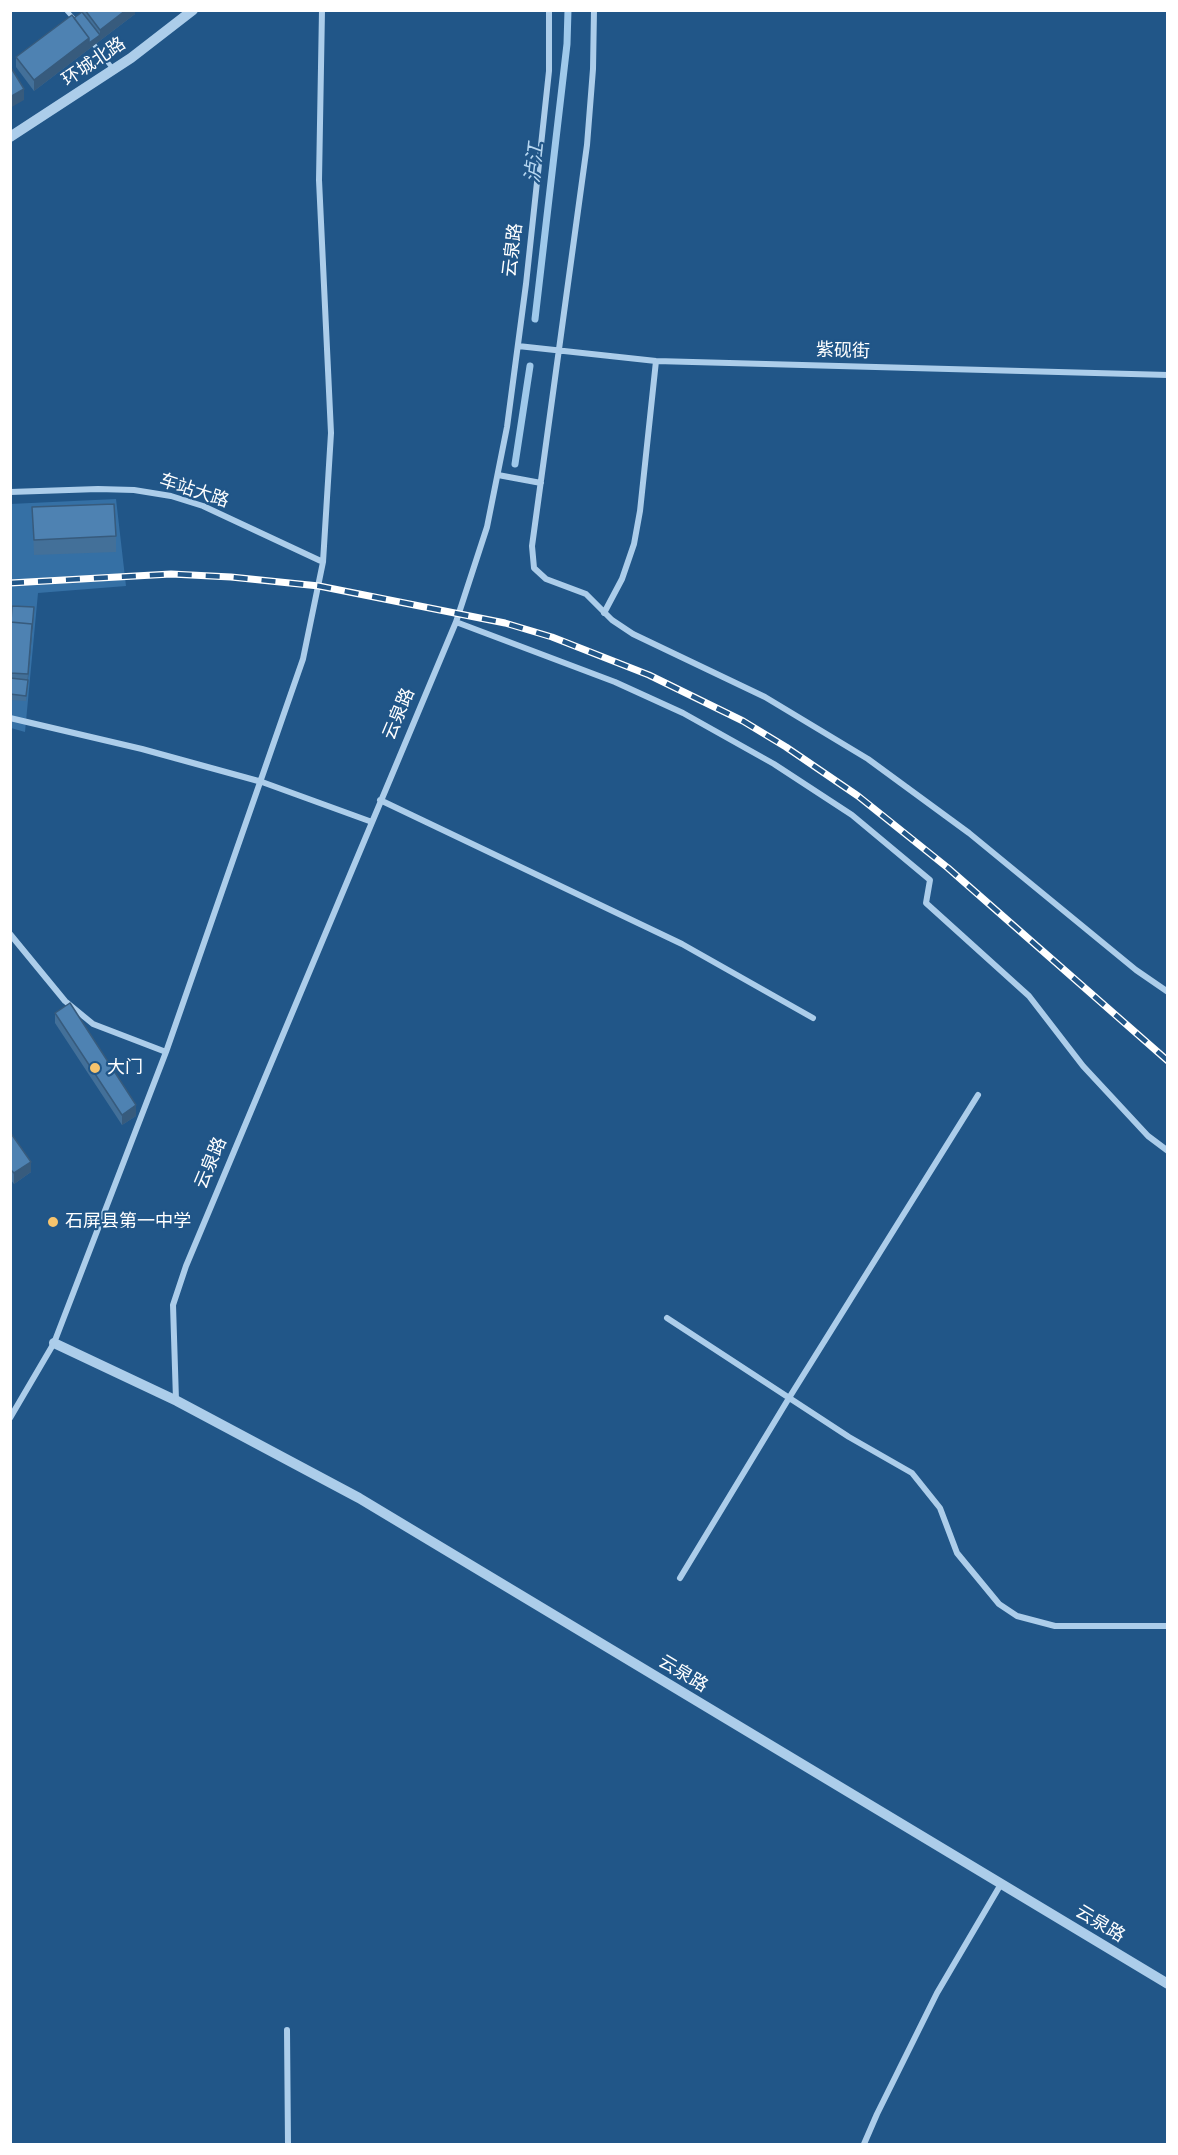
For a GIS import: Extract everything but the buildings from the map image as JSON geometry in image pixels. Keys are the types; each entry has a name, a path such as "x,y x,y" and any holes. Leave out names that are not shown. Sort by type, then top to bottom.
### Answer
{"street":[{"name":"环城北路","path":"10,136 113,69 193,10"},
{"path":"10,1418 54,1343 166,1052 303,659 322,562 331,433 319,180 322,10"},
{"name":"云泉路","path":"177,1401 173,1305 186,1266 456,622 478,560 498,475 518,346 545,116 549,71 549,10"},
{"path":"594,10 593,69 587,145 561,351 532,546 534,568 546,579 586,594 604,612 633,634 765,697 868,759 969,833 1136,970 1167,992"},
{"name":"紫砚街","path":"518,346 656,361 1167,375"},
{"path":"604,612 622,579 634,544 640,511 656,361"},
{"path":"498,475 541,483"},
{"name":"车站大路","path":"10,492 98,489 134,490 171,496 203,506 322,562"},
{"path":"456,622 615,682 683,713 774,764 852,816 930,880 926,903 1029,996 1083,1066 1148,1136 1167,1151"},
{"path":"10,718 142,749 262,782 372,822"},
{"path":"380,800 682,944 813,1018"},
{"path":"10,934 65,1001 93,1024 166,1052"},
{"path":"680,1578 978,1095"},
{"path":"667,1318 849,1437 912,1473 928,1490 940,1508 957,1553 999,1604 1017,1616 1055,1626 1167,1626"},
{"name":"云泉路","path":"54,1343 177,1401 359,1498 1167,1984"},
{"path":"864,2145 937,1993 1001,1884"},
{"path":"287,2030 288,2145"}],"lane":[{"path":"66,10 76,22"},
{"path":"91,40 113,69"}],"shaded area":[{"path":"116,499 126,586 38,593 25,732 11,728 10,504"}],"waterway":[{"name":"泸江","path":"535,319 567,44 568,10"},
{"name":"泸江","path":"515,464 530,366"}],"railway":[{"path":"10,583 171,574 231,577 319,586 505,623 552,637 649,675 743,721 858,796 948,868 1168,1061"}],"place":[{"name":"大门","path":"95,1068"},
{"name":"石屏县第一中学","path":"53,1222"}]}
